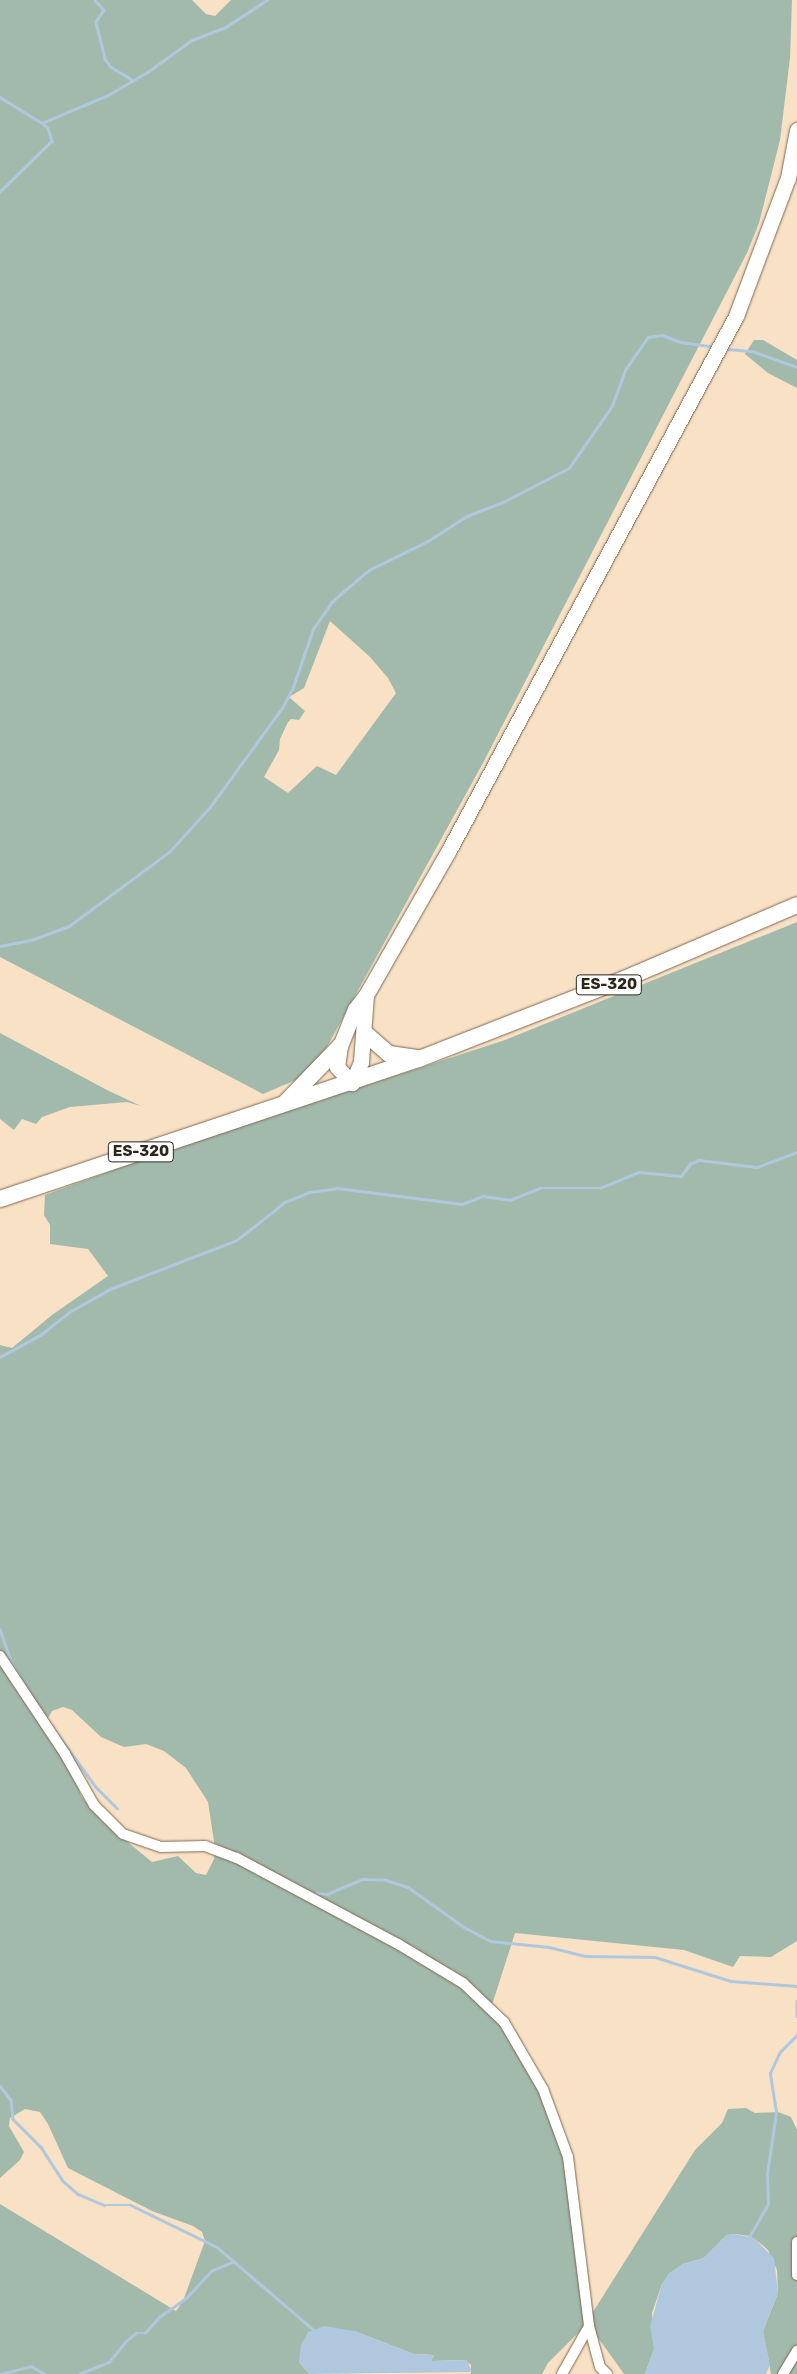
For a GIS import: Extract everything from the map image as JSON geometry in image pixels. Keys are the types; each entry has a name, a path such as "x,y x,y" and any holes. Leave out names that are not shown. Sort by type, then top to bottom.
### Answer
{"main road":[{"name":"ES-320","path":"0,1199 352,1083 419,1059 622,980 797,905"},
{"path":"366,1034 389,1054 419,1059"},
{"path":"282,1106 340,1046"}],"street":[{"path":"366,995 366,1034 361,1062 352,1083 337,1067 340,1046 355,1009 366,995 449,850 736,316 788,178 797,130"},
{"path":"0,1656 65,1754 94,1805 124,1834 161,1847 206,1846 237,1858 406,1948 463,1983 504,2022 543,2089 568,2157 589,2326 600,2367 607,2374"},
{"path":"797,2242 797,2275"},
{"path":"562,2374 589,2326"},
{"path":"782,2374 797,2351"}],"green space":[{"path":"0,0 192,0 206,14 215,16 231,0 792,0 790,58 780,140 759,223 747,253 483,763 328,1045 317,1061 296,1080 263,1094 0,957","holes":["330,621 370,657 388,678 396,693 336,775 317,766 288,793 264,777 279,750 280,739 288,722 291,719 299,720 305,711 289,697 304,688"]},
{"path":"754,340 763,340 797,360 797,388 768,373 745,354"},
{"path":"797,922 797,1941 771,1957 740,1956 733,1967 684,1950 515,1933 491,2008 545,2103 560,2150 562,2148 589,2307 593,2312 695,2150 722,2123 728,2109 746,2108 755,2113 778,2112 791,2117 797,2130 797,2374 771,2374 763,2331 778,2293 777,2270 768,2250 760,2243 750,2236 735,2234 727,2235 704,2258 683,2264 670,2273 662,2284 652,2313 654,2349 645,2374 624,2374 594,2332 580,2331 548,2363 542,2374 471,2374 471,2365 465,2360 431,2361 434,2355 414,2354 354,2331 299,2362 309,2374 0,2374 0,2204 176,2311 183,2301 205,2241 202,2232 193,2226 152,2211 68,2168 48,2124 40,2112 25,2109 10,2118 9,2126 24,2152 20,2160 0,2178 0,1345 12,1348 52,1315 108,1276 88,1249 50,1244 50,1225 44,1215 45,1195 174,1148 505,1040","holes":["63,1707 72,1710 101,1737 124,1747 146,1744 164,1751 186,1768 208,1802 215,1848 214,1859 206,1875 196,1873 178,1856 152,1862 102,1821 81,1796 77,1783 51,1739 46,1721 52,1711"]},
{"path":"0,1033 141,1106 127,1102 70,1107 42,1117 36,1124 22,1119 14,1130 0,1119"}],"water":[{"path":"735,2234 754,2238 774,2258 778,2293 763,2331 770,2365 766,2374 645,2374 654,2349 650,2326 662,2284 670,2273 683,2264 704,2258 727,2235"},
{"path":"324,2326 354,2331 414,2354 434,2355 431,2361 467,2360 472,2372 309,2374 299,2362 301,2345 308,2332"}],"waterway":[{"path":"95,0 104,10 96,22 105,59 111,67 133,80"},
{"path":"42,123 106,96 146,73 192,40 224,28 267,0"},
{"path":"0,97 48,128 52,141 0,192"},
{"path":"0,946 31,940 69,926 169,852 210,807 282,708 293,687 313,629 331,603 344,591 369,570 428,541 467,516 505,501 569,468 612,406 625,370 648,337 662,335 681,342 711,346"},
{"path":"728,349 752,351 797,367"},
{"path":"0,1357 40,1335 71,1311 110,1289 237,1240 285,1202 310,1192 337,1188 462,1204 483,1196 510,1200 540,1188 600,1188 639,1172 681,1176 690,1164 699,1160 757,1167 797,1152"},
{"path":"0,1629 11,1661 23,1683"},
{"path":"44,1715 96,1787 117,1808"},
{"path":"317,1893 327,1894 363,1879 386,1880 408,1887 464,1927 490,1941 549,1947 586,1956 655,1957 731,1981 797,1986"},
{"path":"797,2001 797,2016"},
{"path":"748,2239 768,2204 767,2174 776,2112 770,2073 780,2052 797,2035"},
{"path":"0,2086 11,2100 13,2119 41,2147 63,2181 78,2194 104,2205 131,2205 217,2247 315,2331"},
{"path":"79,2374 109,2362 126,2341 136,2333 145,2333 159,2317 186,2298 211,2271 234,2261"},
{"path":"0,2374 31,2366 45,2374"}]}
